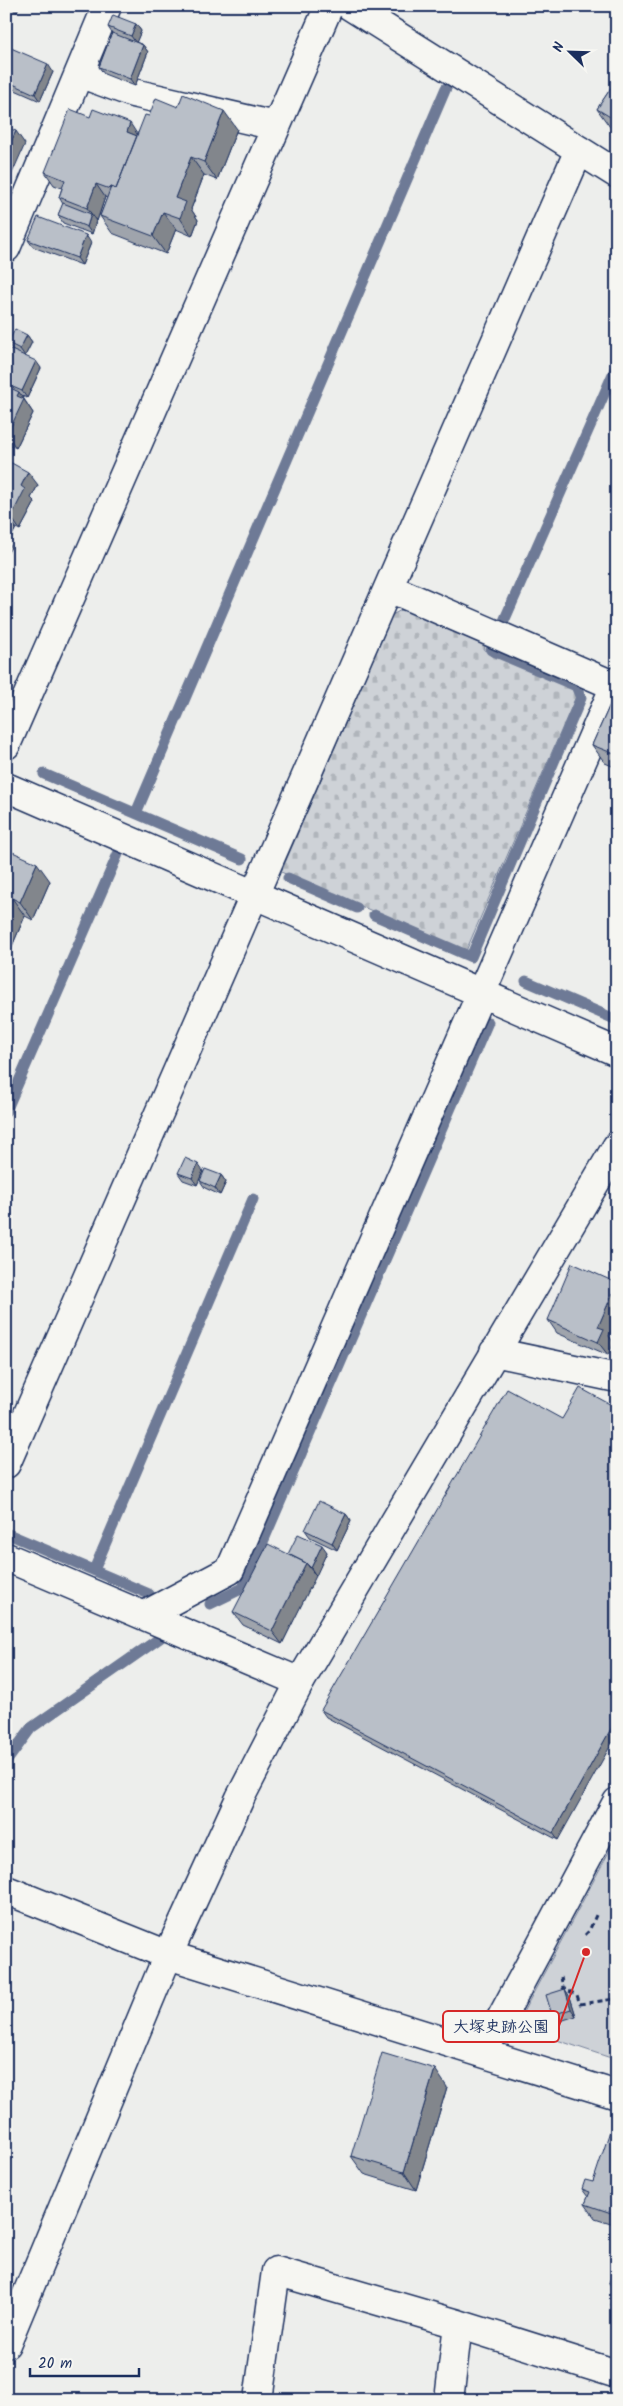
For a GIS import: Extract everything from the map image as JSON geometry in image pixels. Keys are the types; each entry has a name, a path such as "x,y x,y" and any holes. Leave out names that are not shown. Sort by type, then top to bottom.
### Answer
{"street":[{"path":"6,248 107,6"},
{"path":"6,745 329,6"},
{"path":"350,6 617,174"},
{"path":"79,73 133,93 276,126"},
{"path":"6,1464 579,150"},
{"path":"145,1615 230,1570 616,684 389,588"},
{"path":"6,787 617,1052"},
{"path":"6,2344 168,1955 240,1798 300,1682 617,1146"},
{"path":"494,1352 617,1378"},
{"path":"6,1557 300,1682"},
{"path":"483,2052 617,1802"},
{"path":"6,1890 168,1955 617,2095"},
{"path":"258,2400 276,2271 458,2324 617,2374"},
{"path":"449,2400 458,2324"}],"path":[{"path":"581,1938 589,1931 599,1907"},
{"path":"561,1969 563,1988 576,1995 580,2004 614,1999"}],"green space":[{"path":"405,608 486,643 484,650 576,690 577,694 466,951 281,872 392,615"},
{"path":"617,1837 617,2060 527,2030 521,2016"}],"building":[{"path":"113,15 136,24 131,36 108,27"},
{"path":"112,33 143,45 130,79 99,67"},
{"path":"11,48 48,64 35,94 6,81 6,58"},
{"path":"617,79 617,121 597,109"},
{"path":"183,94 224,111 204,162 191,157 175,198 186,202 180,218 163,212 153,236 100,216 111,187 116,189 145,115 149,116 156,98 178,107"},
{"path":"70,109 90,117 93,109 130,123 127,132 137,136 116,189 96,184 87,208 59,197 65,180 45,172"},
{"path":"6,127 16,131 6,152"},
{"path":"63,203 91,214 87,227 58,215"},
{"path":"38,217 86,235 77,258 28,240"},
{"path":"15,329 27,335 20,349 8,343"},
{"path":"7,348 36,361 22,391 6,384"},
{"path":"6,386 19,392 17,396 24,399 7,435 6,435"},
{"path":"6,460 28,472 21,486 25,489 11,517 6,515"},
{"path":"617,689 617,755 592,745"},
{"path":"6,849 37,863 20,902 12,898 6,913"},
{"path":"185,1158 198,1164 192,1178 178,1173"},
{"path":"205,1169 221,1175 215,1188 200,1181"},
{"path":"572,1263 617,1283 598,1327 604,1329 598,1342 548,1320"},
{"path":"580,1388 617,1408 617,1718 553,1833 321,1710 507,1389 562,1419"},
{"path":"319,1501 346,1514 332,1543 305,1530"},
{"path":"298,1534 322,1545 311,1568 306,1563 288,1554"},
{"path":"268,1544 306,1563 272,1631 233,1612"},
{"path":"565,1989 571,2009 552,2015 546,1995"},
{"path":"382,2053 435,2069 404,2172 351,2156"},
{"path":"611,2128 617,2129 617,2215 585,2204 590,2192 582,2189 585,2180 593,2182"},
{"path":"617,2262 617,2286 609,2283"},
{"path":"617,2286 617,2307 610,2305"}],"waterway":[{"path":"136,813 446,88"},
{"path":"504,621 617,365"},
{"path":"374,915 471,957 581,698 576,686 491,650"},
{"path":"44,774 242,859"},
{"path":"6,1111 118,854"},
{"path":"288,878 357,908"},
{"path":"526,981 617,1020"},
{"path":"210,1604 243,1588 488,1022"},
{"path":"94,1570 253,1199"},
{"path":"6,1533 149,1594"},
{"path":"6,1762 31,1728 160,1638"}],"place":[{"name":"大塚史跡公園","path":"586,1952"}]}
